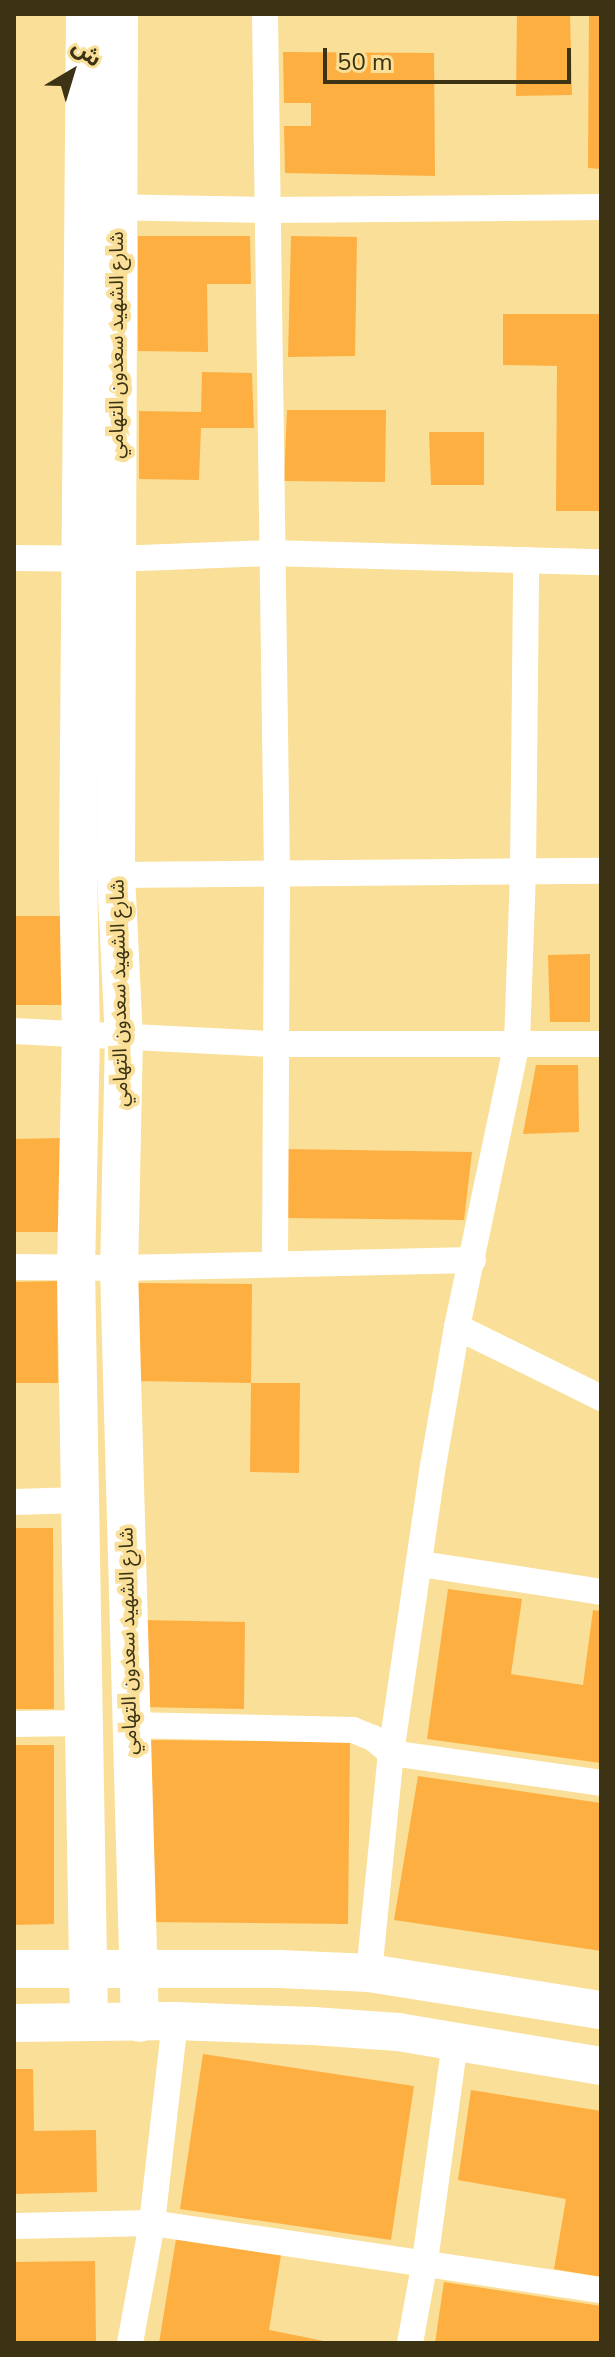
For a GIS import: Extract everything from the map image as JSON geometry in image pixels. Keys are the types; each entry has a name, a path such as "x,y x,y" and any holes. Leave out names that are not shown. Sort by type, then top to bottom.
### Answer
{"street":[{"name":"شارع الشهيد سعدون التهامي","path":"85,14 100,206 98,559 78,867 81,1032 76,1267 89,2021"},
{"name":"شارع الشهيد سعدون التهامي","path":"100,206 119,14"},
{"path":"265,14 270,210 270,553 277,876 275,1263"},
{"path":"100,206 270,210 601,207"},
{"path":"14,558 98,559 270,553 601,562"},
{"name":"شارع الشهيد سعدون التهامي","path":"98,559 124,1036 119,1268 138,1971 157,2022"},
{"path":"369,1973 391,1753 457,1327 517,1043 523,870 526,560"},
{"path":"116,875 601,871"},
{"path":"14,1031 275,1044 601,1044"},
{"path":"14,1267 119,1268 473,1260"},
{"path":"457,1327 601,1398"},
{"path":"14,1502 80,1500"},
{"path":"421,1564 601,1592"},
{"path":"14,1724 82,1723"},
{"path":"130,1725 353,1730 373,1738 391,1753 601,1783"},
{"path":"14,1969 280,1969 369,1973 601,2010"},
{"path":"130,2343 152,2223 157,2022"},
{"path":"14,2023 157,2022 356,2029 601,2066"},
{"path":"410,2343 425,2261 455,2042"},
{"path":"14,2226 152,2223 425,2261 601,2290"}],"building":[{"path":"517,14 570,14 572,95 516,96"},
{"path":"589,14 601,14 601,169 588,168"},
{"path":"283,52 434,53 435,176 285,173 284,126 311,126 311,103 284,103"},
{"path":"138,236 250,236 251,284 207,284 208,352 138,351"},
{"path":"291,236 357,237 355,356 288,357"},
{"path":"503,314 601,314 601,511 556,511 557,366 503,365"},
{"path":"202,372 252,373 254,428 201,428 199,480 139,479 139,411 201,412"},
{"path":"287,410 386,410 385,482 284,481"},
{"path":"429,432 484,432 484,485 431,485"},
{"path":"14,916 62,916 62,1005 14,1005"},
{"path":"590,954 590,1022 550,1022 548,955"},
{"path":"536,1065 578,1065 579,1132 523,1134"},
{"path":"62,1138 63,1232 14,1232 14,1139"},
{"path":"286,1149 472,1152 464,1220 285,1218"},
{"path":"57,1281 58,1383 14,1383 14,1282"},
{"path":"137,1283 252,1284 251,1383 136,1381"},
{"path":"251,1383 300,1383 299,1473 250,1472"},
{"path":"14,1528 53,1528 54,1709 14,1709"},
{"path":"448,1589 522,1599 511,1674 583,1685 593,1610 601,1611 601,1763 427,1739"},
{"path":"141,1620 245,1622 244,1709 140,1707"},
{"path":"145,1740 350,1742 348,1924 143,1922"},
{"path":"14,1745 54,1745 54,1924 14,1925"},
{"path":"418,1776 601,1803 601,1951 394,1920"},
{"path":"203,2054 414,2086 391,2240 180,2209"},
{"path":"14,2069 33,2069 34,2131 96,2130 97,2192 14,2194"},
{"path":"471,2090 601,2111 601,2277 554,2269 566,2199 458,2180"},
{"path":"176,2239 281,2255 269,2330 334,2343 159,2343"},
{"path":"95,2261 96,2343 14,2343 14,2262"},
{"path":"444,2282 601,2306 601,2343 435,2343"}]}
